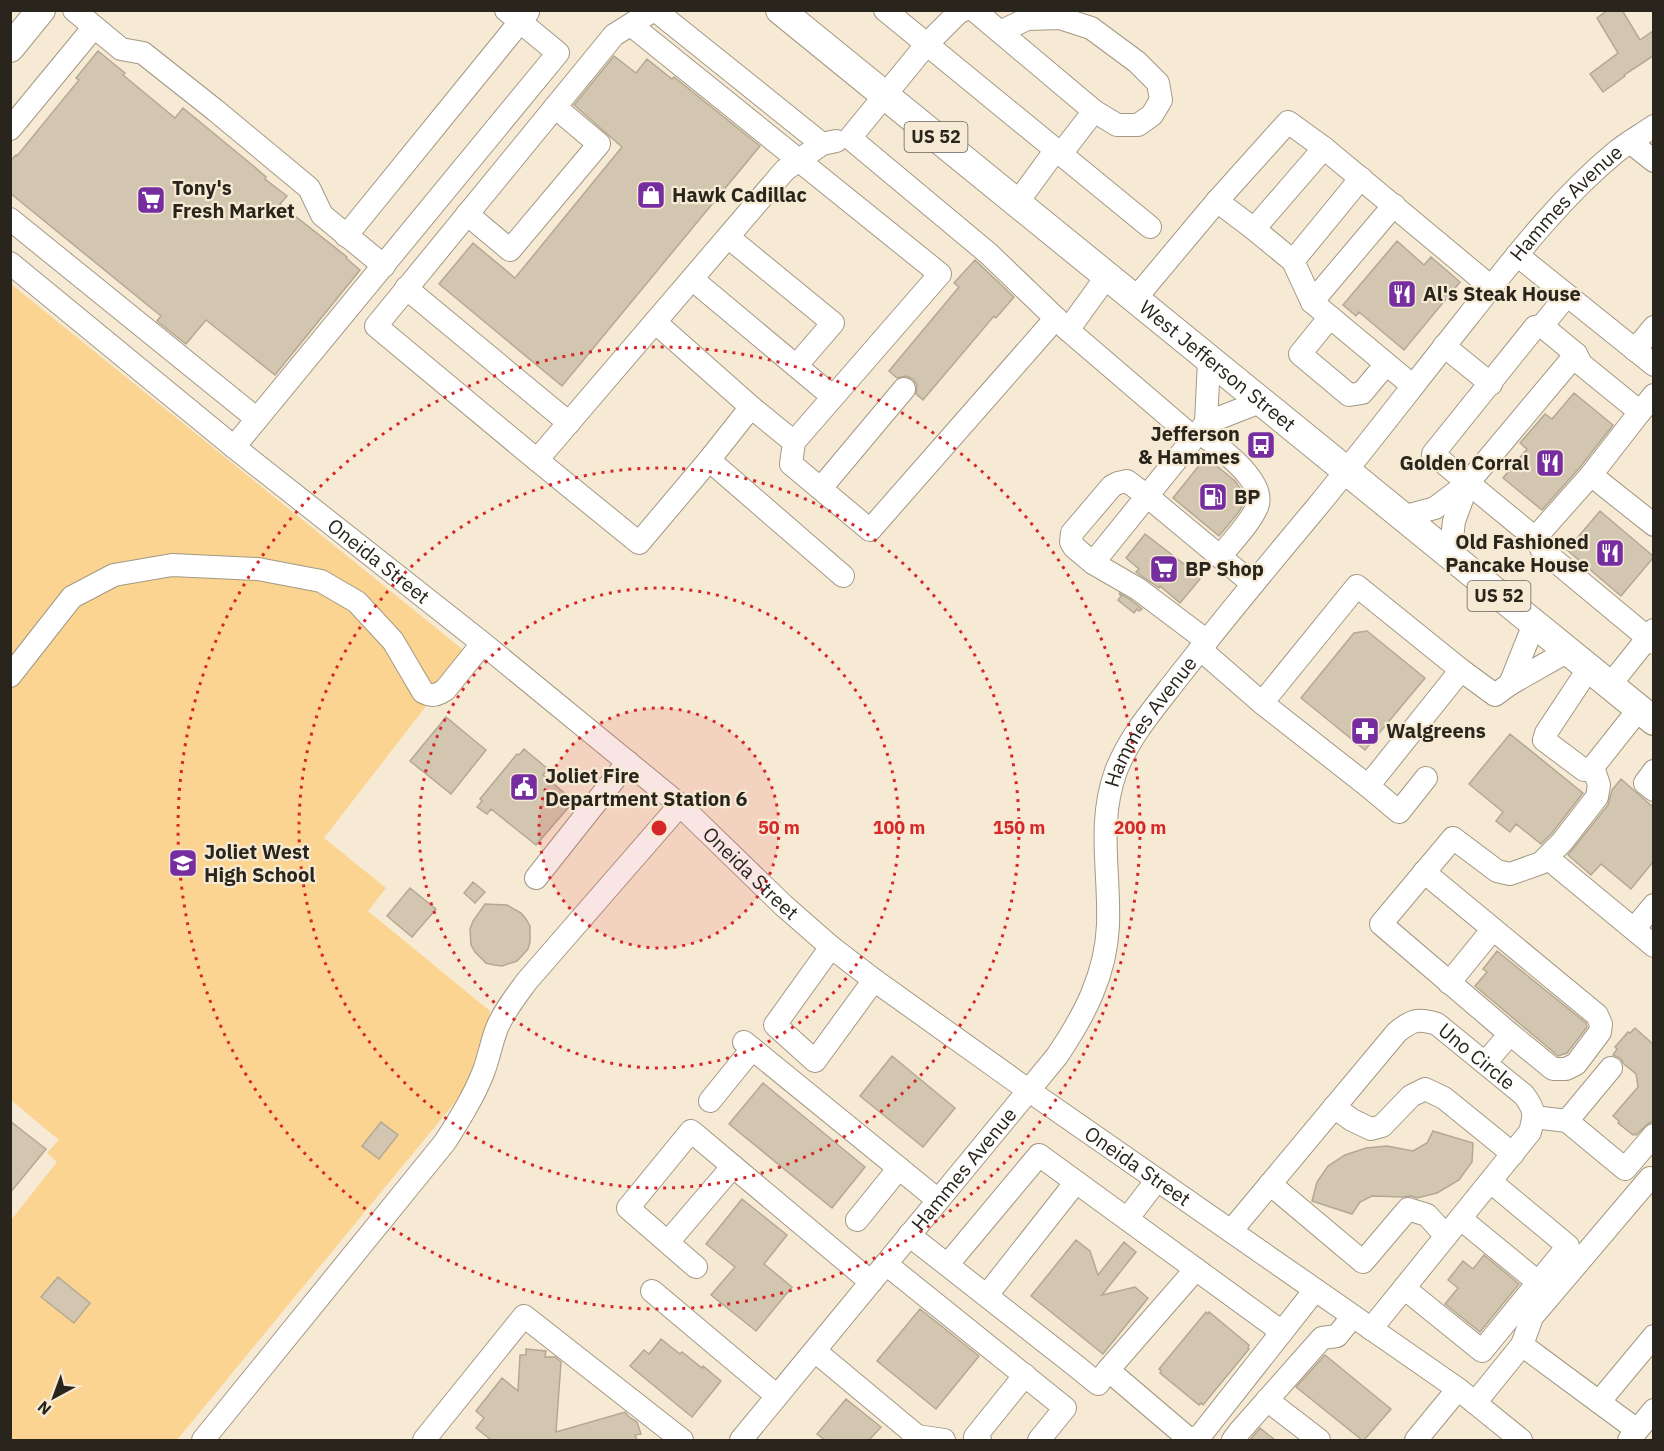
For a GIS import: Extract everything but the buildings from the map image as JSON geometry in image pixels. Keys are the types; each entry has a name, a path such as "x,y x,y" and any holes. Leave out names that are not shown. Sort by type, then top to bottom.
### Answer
{"main road":[{"path":"10,48 41,10"},
{"name":"West Jefferson Street","path":"793,15 885,96 1646,715"}],"street":[{"path":"74,10 121,49 142,53 309,188 322,215 384,266"},
{"path":"751,406 639,543 376,326 614,35 655,10 822,144"},
{"path":"885,10 1150,227"},
{"path":"537,460 785,170 822,144 850,138 926,45 959,12 964,10"},
{"path":"974,10 1000,32 1094,111 1118,125 1138,125 1152,115 1161,100 1158,83 1137,62 1091,28 1060,18 1027,20 1000,32"},
{"path":"234,447 558,53 519,14 346,236"},
{"path":"631,25 940,274 794,442 791,464 870,530 1107,276"},
{"path":"10,129 94,27"},
{"path":"467,214 510,250 599,144 555,107"},
{"path":"1017,203 1094,111"},
{"path":"1135,299 1217,201 1288,122 1361,178 1491,287"},
{"name":"Hammes Avenue","path":"749,1438 777,1396 1057,1056 1080,1021 1102,967 1108,922 1105,858 1106,819 1110,792 1116,771 1133,737 1203,645 1517,255 1568,197 1617,152 1653,126"},
{"path":"850,138 989,254 1062,324 1200,431 1240,466 1254,483 1258,505 1220,557"},
{"path":"1630,142 1653,161"},
{"path":"1254,229 1324,148"},
{"path":"1293,261 1361,178"},
{"path":"1217,201 1293,261 1312,302 1413,386"},
{"path":"1312,302 1394,206"},
{"path":"10,219 257,419"},
{"path":"728,237 833,322 796,366"},
{"path":"1517,255 1653,365"},
{"name":"Oneida Street","path":"10,263 234,447 680,805 783,905 831,947 1028,1090 1466,1396 1521,1440"},
{"path":"692,279 832,396"},
{"path":"406,288 569,423"},
{"path":"79,319 100,292"},
{"path":"1262,703 1357,586 1495,695 1510,684 1589,668 1651,637 1542,550 1535,538 1433,454 1535,327 1542,326 1567,295"},
{"path":"1330,317 1300,354 1308,361 1349,395 1362,393 1386,364"},
{"path":"655,322 794,442"},
{"path":"1535,538 1591,475 1647,403 1581,364 1576,354 1542,326"},
{"path":"1635,350 1653,327"},
{"path":"1444,346 1491,384"},
{"path":"1402,517 1435,508 1468,483 1576,354"},
{"path":"1200,431 1209,360"},
{"path":"820,488 904,389"},
{"path":"1093,563 1200,431 1260,402"},
{"path":"709,460 843,576"},
{"path":"1591,475 1653,525"},
{"path":"1253,584 1127,482 1113,486 1072,533 1071,542 1074,547 1093,563 1138,589 1203,645 1262,703 1399,812 1426,778"},
{"path":"1450,555 1454,521 1468,483"},
{"path":"10,676 72,597 114,575 172,565 258,569 321,581 357,602 393,640 423,692 430,696 445,690 482,644"},
{"path":"1510,684 1534,624"},
{"path":"1589,668 1546,733 1544,740 1584,770 1593,767 1646,715"},
{"path":"1368,786 1461,670"},
{"path":"536,878 628,762"},
{"path":"1424,872 1597,1014 1601,1024 1600,1032 1576,1064 1566,1069 1553,1069 1381,924 1424,872 1453,838 1497,871 1510,874 1541,863 1562,842 1597,797 1599,785 1593,767"},
{"path":"1653,771 1645,783 1653,790"},
{"path":"203,1440 445,1142 470,1102 484,1072 496,1030 505,1011 527,981 680,805"},
{"path":"1556,865 1653,946"},
{"path":"1634,929 1653,905"},
{"path":"1449,982 1493,929"},
{"path":"831,947 775,1025 815,1061 874,980"},
{"name":"Uno Circle","path":"1231,1231 1396,1032 1410,1021 1425,1020 1437,1024 1524,1095 1532,1107 1534,1117"},
{"path":"1485,1063 1510,1035"},
{"path":"710,1101 748,1046 938,1200"},
{"path":"1567,1121 1611,1068"},
{"path":"1334,1107 1352,1120 1371,1129 1382,1126 1411,1096 1425,1089 1444,1098 1513,1154"},
{"path":"1371,1329 1530,1132 1534,1117 1567,1121 1625,1169 1653,1135"},
{"path":"696,1267 628,1208 691,1131 871,1282"},
{"path":"948,1264 1039,1155 1282,1332"},
{"path":"668,1242 733,1166"},
{"path":"857,1220 899,1168"},
{"path":"1416,1440 1522,1345 1532,1317 1650,1178 1653,1182"},
{"path":"1127,1219 1157,1180"},
{"path":"987,1295 1076,1182"},
{"path":"1404,1288 1482,1351 1539,1283 1568,1246 1491,1182"},
{"path":"1270,1184 1363,1262 1408,1209 1454,1228 1539,1283"},
{"path":"909,1235 1098,1384 1196,1269"},
{"path":"886,1264 1065,1408 1039,1440"},
{"path":"1108,1370 1189,1439 1200,1436 1315,1290"},
{"path":"652,1291 777,1396"},
{"path":"424,1440 524,1316 681,1440"},
{"path":"1233,1440 1322,1338 1337,1336 1353,1316"},
{"path":"1599,1402 1653,1336"},
{"path":"1522,1345 1599,1402 1633,1435 1653,1410"},
{"path":"815,1351 915,1438 944,1440"},
{"path":"980,1440 975,1437 1024,1375"},
{"path":"1267,1400 1319,1440"}],"shaded area":[{"name":"Joliet West High School","path":"11,284 467,653 324,838 386,888 368,911 490,1011 475,1078 177,1440 11,1440 11,1220 57,1162 47,1153 59,1140 11,1100"}],"place":[{"name":"Hawk Cadillac","path":"651,195"},
{"name":"Tony's Fresh Market","path":"151,200"},
{"name":"Al's Steak House","path":"1402,294"},
{"name":"Jefferson & Hammes","path":"1261,445"},
{"name":"Golden Corral","path":"1550,463"},
{"name":"BP","path":"1213,497"},
{"name":"Old Fashioned Pancake House","path":"1610,553"},
{"name":"BP Shop","path":"1164,569"},
{"name":"Walgreens","path":"1365,731"},
{"name":"Joliet Fire Department Station 6","path":"524,787"},
{"name":"Joliet West High School","path":"183,863"}]}
